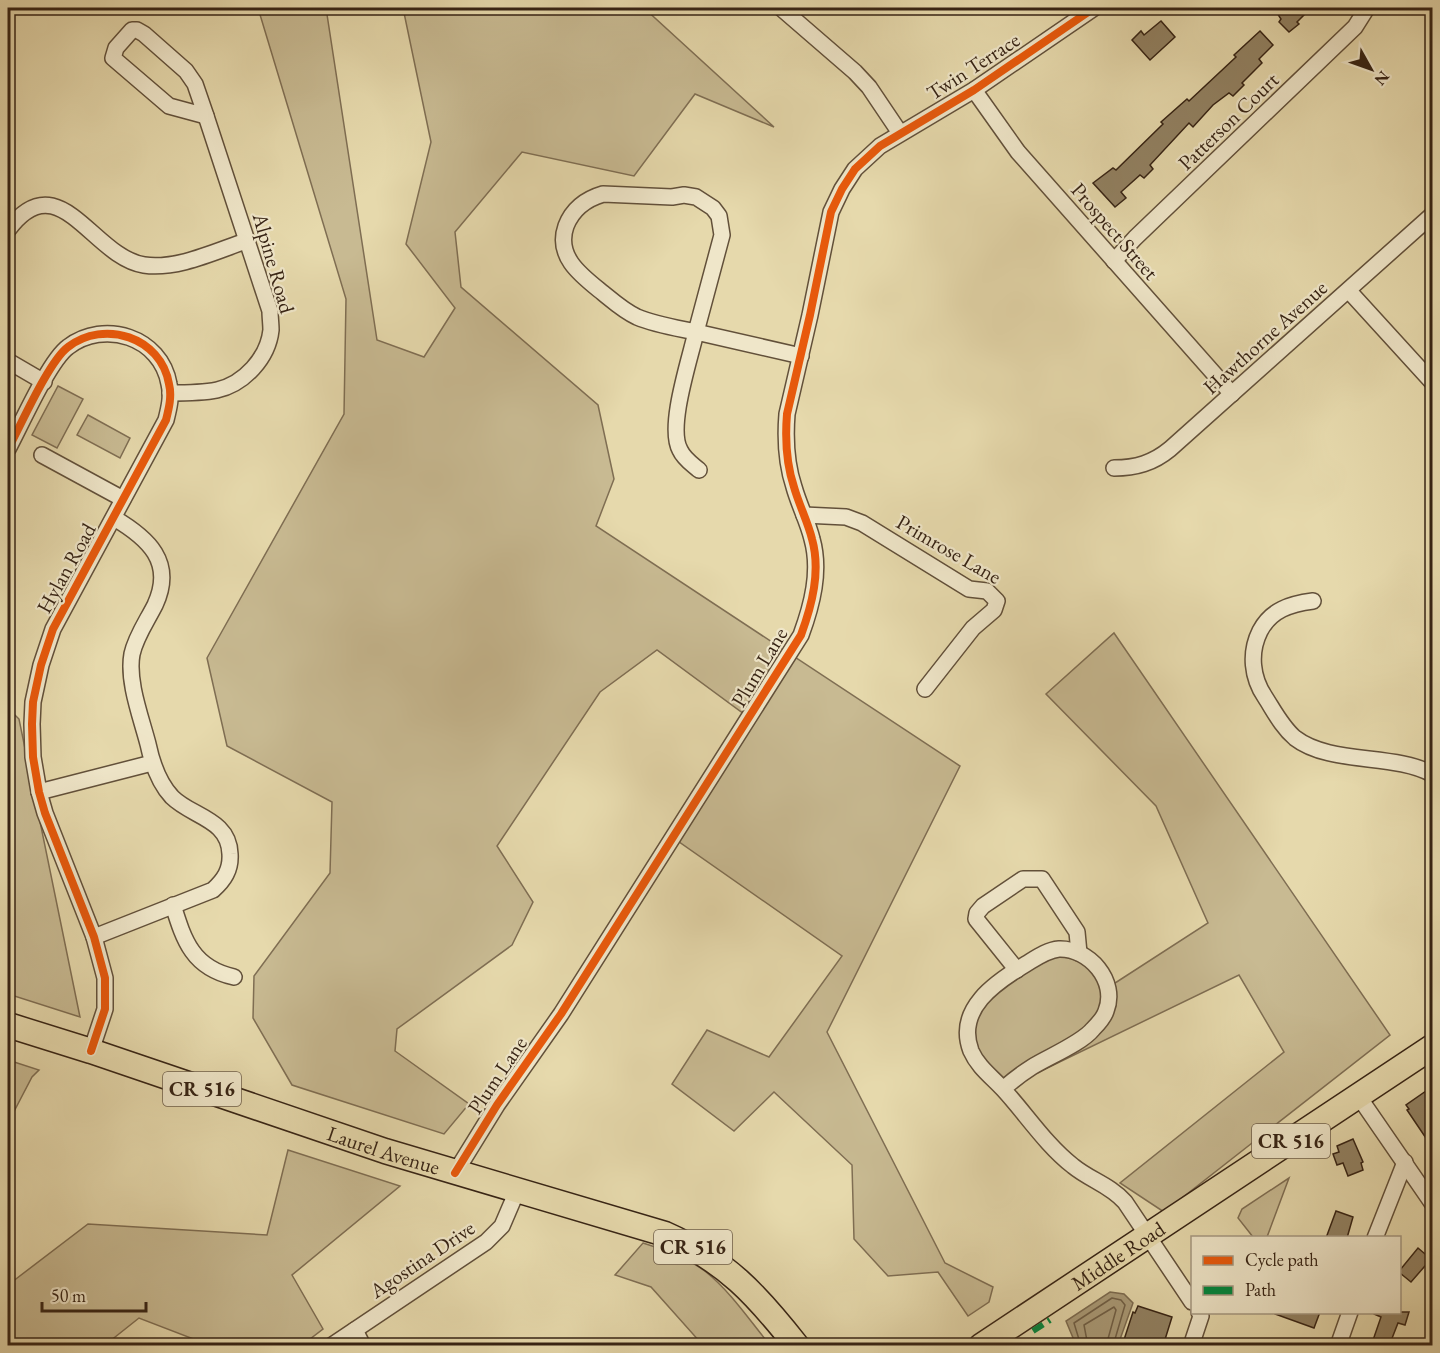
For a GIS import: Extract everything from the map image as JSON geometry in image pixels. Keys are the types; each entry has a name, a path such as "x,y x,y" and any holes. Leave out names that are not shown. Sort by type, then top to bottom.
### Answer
{"main road":[{"name":"Laurel Avenue","path":"8,1025 385,1151 665,1234 690,1245 734,1275 753,1293 797,1346"},
{"name":"Middle Road","path":"981,1346 1432,1047"}],"street":[{"path":"781,8 855,72 869,87 900,133"},
{"name":"Twin Terrace","path":"900,133 974,90 1094,8"},
{"name":"Patterson Court","path":"1114,261 1135,238 1355,27 1367,8"},
{"name":"Alpine Road","path":"170,393 217,390 249,372 265,350 271,331 270,311 246,241 206,116 195,84 186,71 144,33 132,30 116,48 113,58 169,106 206,116"},
{"name":"Prospect Street","path":"974,90 1018,152 1232,394"},
{"name":"Plum Lane","path":"456,1173 497,1105 561,1014 796,645 809,613 815,579 813,540 790,476 786,442 787,414 831,212 855,169 880,146 900,133"},
{"path":"699,470 684,458 679,450 675,430 696,332 722,235 718,216 713,208 696,196 684,195 672,197 603,194 589,198 576,209 569,219 564,238 565,250 570,263 578,273 617,305 635,316 696,332 801,356"},
{"path":"8,230 20,214 31,208 49,205 72,214 107,247 123,258 139,264 160,267 173,265 246,241"},
{"name":"Hawthorne Avenue","path":"1114,468 1132,468 1159,458 1432,215"},
{"path":"1349,291 1432,382"},
{"name":"Hylan Road","path":"8,449 56,360 69,346 88,336 110,333 131,337 154,354 167,375 170,393 166,420 53,629 41,665 32,724 33,757 39,792 94,937 103,967 106,999 91,1051"},
{"path":"8,361 44,382"},
{"path":"42,455 123,500"},
{"name":"Primrose Lane","path":"804,515 846,517 862,523 969,589 987,591 997,601 994,610 973,628 925,689"},
{"path":"94,937 213,890 222,882 231,861 226,837 219,827 173,797 162,785 152,763 131,668 135,644 160,591 162,578 160,563 146,539 114,518"},
{"path":"1313,602 1296,604 1279,610 1267,621 1256,640 1253,667 1256,680 1260,691 1282,724 1296,738 1310,747 1400,764 1432,774"},
{"path":"39,792 152,763"},
{"path":"1017,970 976,919 977,913 983,906 1023,879 1042,879 1077,932 1079,953"},
{"path":"173,905 182,934 193,953 213,970 234,977"},
{"path":"1003,1089 1031,1067 1092,1032 1106,1012 1109,1000 1106,980 1096,964 1079,953 1057,949 1044,954 987,990 974,1011 968,1031 972,1053 981,1067 1072,1166 1118,1194 1148,1234 1191,1300"},
{"path":"1359,1096 1432,1203"},
{"path":"1376,1236 1405,1162"},
{"name":"Agostina Drive","path":"331,1346 496,1233 507,1217 517,1191"},
{"path":"1191,1346 1200,1314"},
{"path":"1338,1346 1349,1314"},
{"path":"355,1330 363,1346"}],"shaded area":[{"path":"258,8 326,8 377,340 424,357 455,308 406,244 431,142 403,8 644,8 774,127 695,94 634,176 522,152 455,232 461,287 598,405 614,479 596,526 960,766 827,1032 945,1263 993,1287 989,1302 968,1316 938,1272 888,1276 854,1239 852,1165 774,1092 734,1131 672,1084 707,1030 769,1057 842,956 675,839 752,720 657,650 600,692 497,846 533,902 512,945 397,1029 395,1051 469,1104 444,1134 292,1085 253,1018 254,976 330,873 332,802 227,746 207,658 344,414 346,299"},
{"path":"58,386 83,399 57,448 32,435"},
{"path":"88,415 130,438 120,458 77,435"},
{"path":"1114,633 1390,1035 1164,1212 1120,1183 1284,1052 1239,975 1010,1086 980,1067 971,1016 1003,982 1063,950 1112,985 1208,923 1156,806 1046,694"},
{"path":"8,708 19,719 80,1017 8,994"},
{"path":"8,1060 39,1070 32,1077 8,1123"},
{"path":"288,1150 400,1186 292,1275 323,1329 306,1342 209,1345 139,1318 105,1345 8,1345 8,1285 88,1224 267,1235"},
{"path":"1289,1178 1267,1236 1252,1236 1238,1218 1242,1209"},
{"path":"643,1243 667,1251 706,1272 732,1298 770,1345 698,1345 701,1343 651,1287 615,1275"}],"water":[{"path":"1110,1292 1124,1294 1133,1303 1118,1345 1076,1345 1066,1321"}],"building":[{"path":"1283,8 1311,8 1297,22 1299,24 1289,32 1279,22 1281,19 1277,13"},
{"path":"1161,21 1175,37 1150,60 1132,40 1141,31 1144,35"},
{"path":"1260,31 1273,45 1259,59 1262,63 1242,83 1244,85 1233,96 1229,93 1213,105 1193,127 1189,123 1150,165 1153,169 1144,178 1140,175 1121,192 1126,198 1115,207 1093,183 1113,168 1116,170 1163,124 1161,122 1187,99 1189,101"},
{"path":"1426,1091 1432,1101 1432,1147 1406,1105"},
{"path":"1353,1139 1363,1162 1361,1163 1363,1170 1348,1176 1343,1163 1337,1165 1333,1154 1339,1152 1337,1146"},
{"path":"1336,1211 1353,1217 1348,1236 1327,1236"},
{"path":"1418,1248 1431,1259 1411,1282 1401,1274 1401,1269"},
{"path":"1138,1306 1172,1317 1163,1346 1122,1346 1133,1312 1135,1313"},
{"path":"1409,1312 1405,1325 1398,1323 1389,1346 1371,1346 1381,1317 1374,1314"},
{"path":"1275,1314 1319,1314 1314,1328"}],"marked path":[{"path":"1033,1331 1050,1320"}],"cycle path":[{"path":"455,1173 497,1105 561,1014 801,635 812,600 816,563 810,533 789,469 786,442 787,414 831,212 842,189 855,169 880,146 974,90 1094,8"},
{"path":"8,449 52,365 68,347 82,339 98,334 129,337 143,344 155,354 164,368 170,393 166,420 53,629 41,665 33,702 33,757 39,792 45,813 94,937 105,978 105,1009 91,1051"}]}
